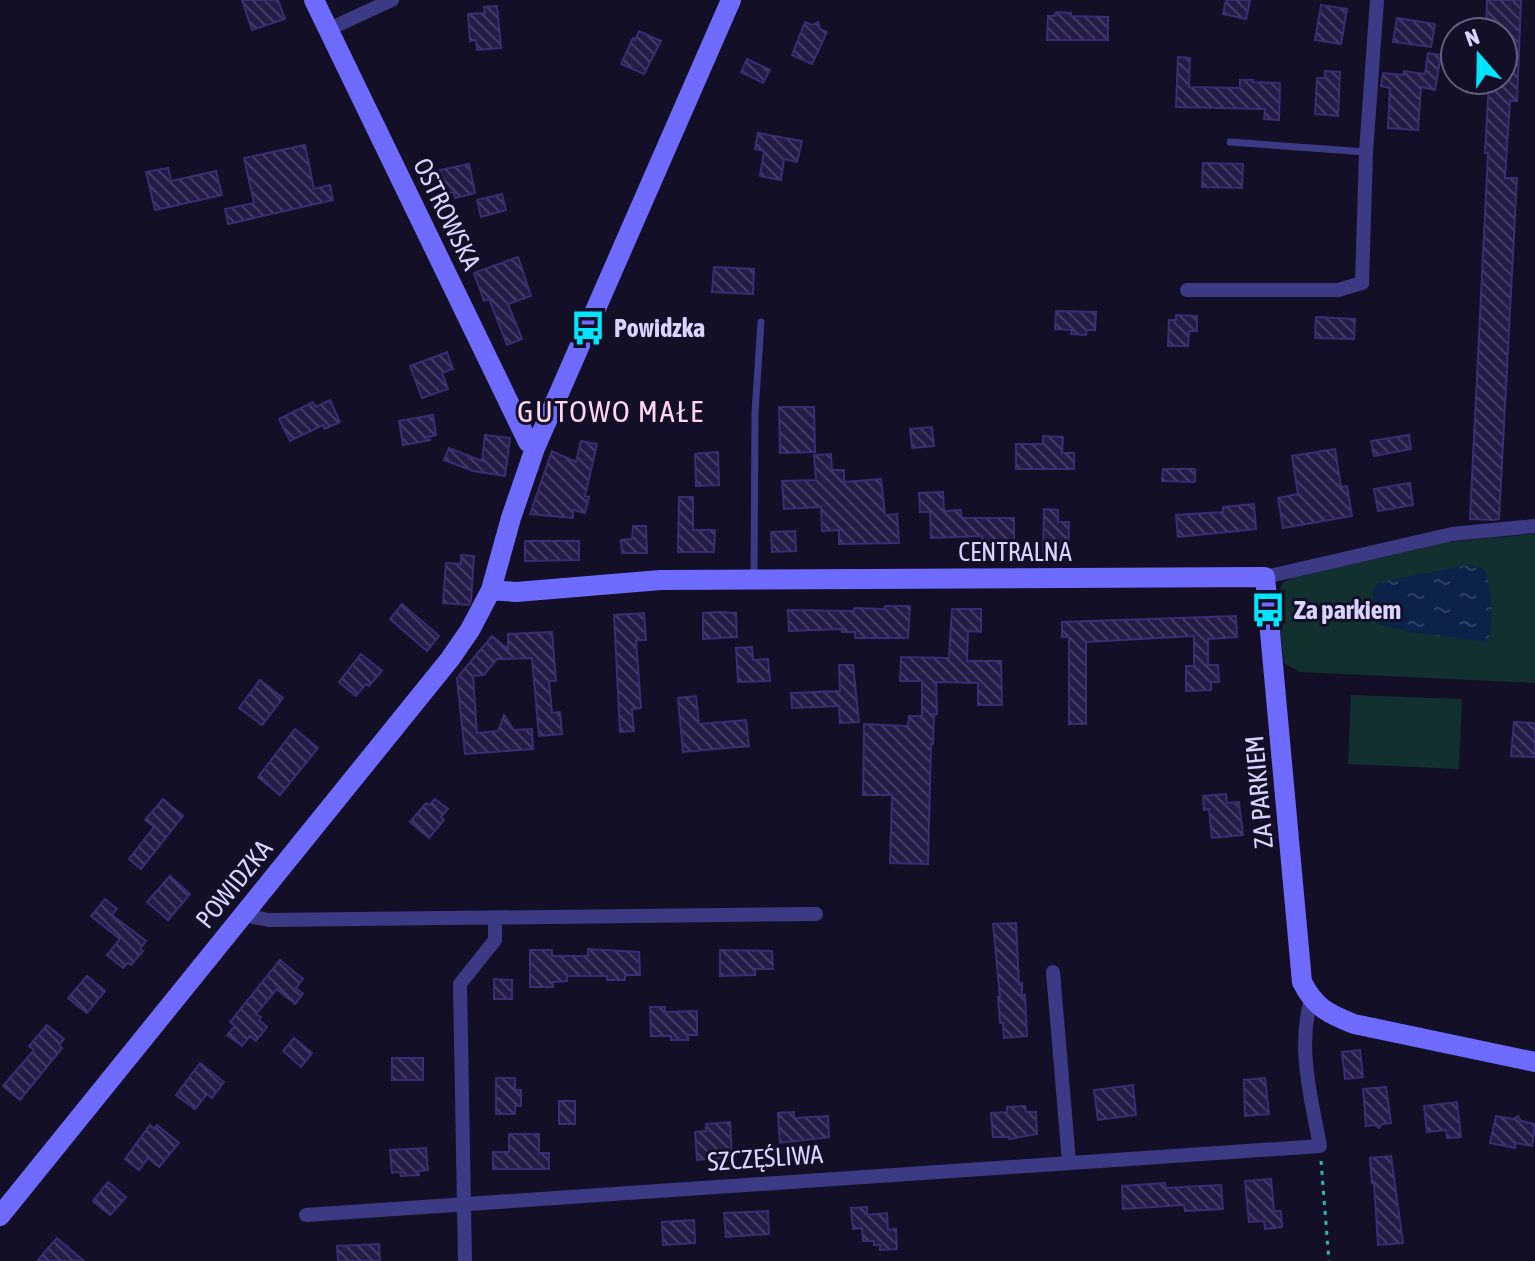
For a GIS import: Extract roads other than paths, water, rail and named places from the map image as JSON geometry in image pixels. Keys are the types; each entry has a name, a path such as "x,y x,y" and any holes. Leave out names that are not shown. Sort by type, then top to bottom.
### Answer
{"street":[{"name":"OSTROWSKA","path":"314,0 528,442 535,448"},
{"path":"329,29 392,0"},
{"name":"POWIDZKA","path":"0,1216 450,659 470,630 491,590 535,448 731,0"},
{"path":"1187,290 1338,290 1362,283 1366,152 1377,0"},
{"name":"CENTRALNA","path":"491,590 516,592 661,580 1265,577 1452,534 1535,526"},
{"name":"ZA PARKIEM","path":"1265,577 1302,982 1311,1000 1305,1019 1303,1052 1320,1146"},
{"path":"243,915 269,920 816,914"},
{"path":"465,1261 460,984 495,940 495,918"},
{"path":"1053,972 1069,1162"},
{"path":"1311,1000 1332,1015 1354,1024 1535,1062"},
{"name":"SZCZĘŚLIWA","path":"306,1215 1320,1146"}],"lane":[{"path":"1230,142 1366,152"},
{"path":"754,580 755,412 761,322"}],"water":[{"path":"1469,565 1484,569 1489,584 1492,616 1487,642 1409,632 1379,624 1373,607 1373,588 1380,582"}],"place":[{"name":"Powidzka","path":"588,328"},
{"name":"Za parkiem","path":"1268,610"}],"district":[{"name":"GUTOWO MAŁE","path":"611,412"}]}
